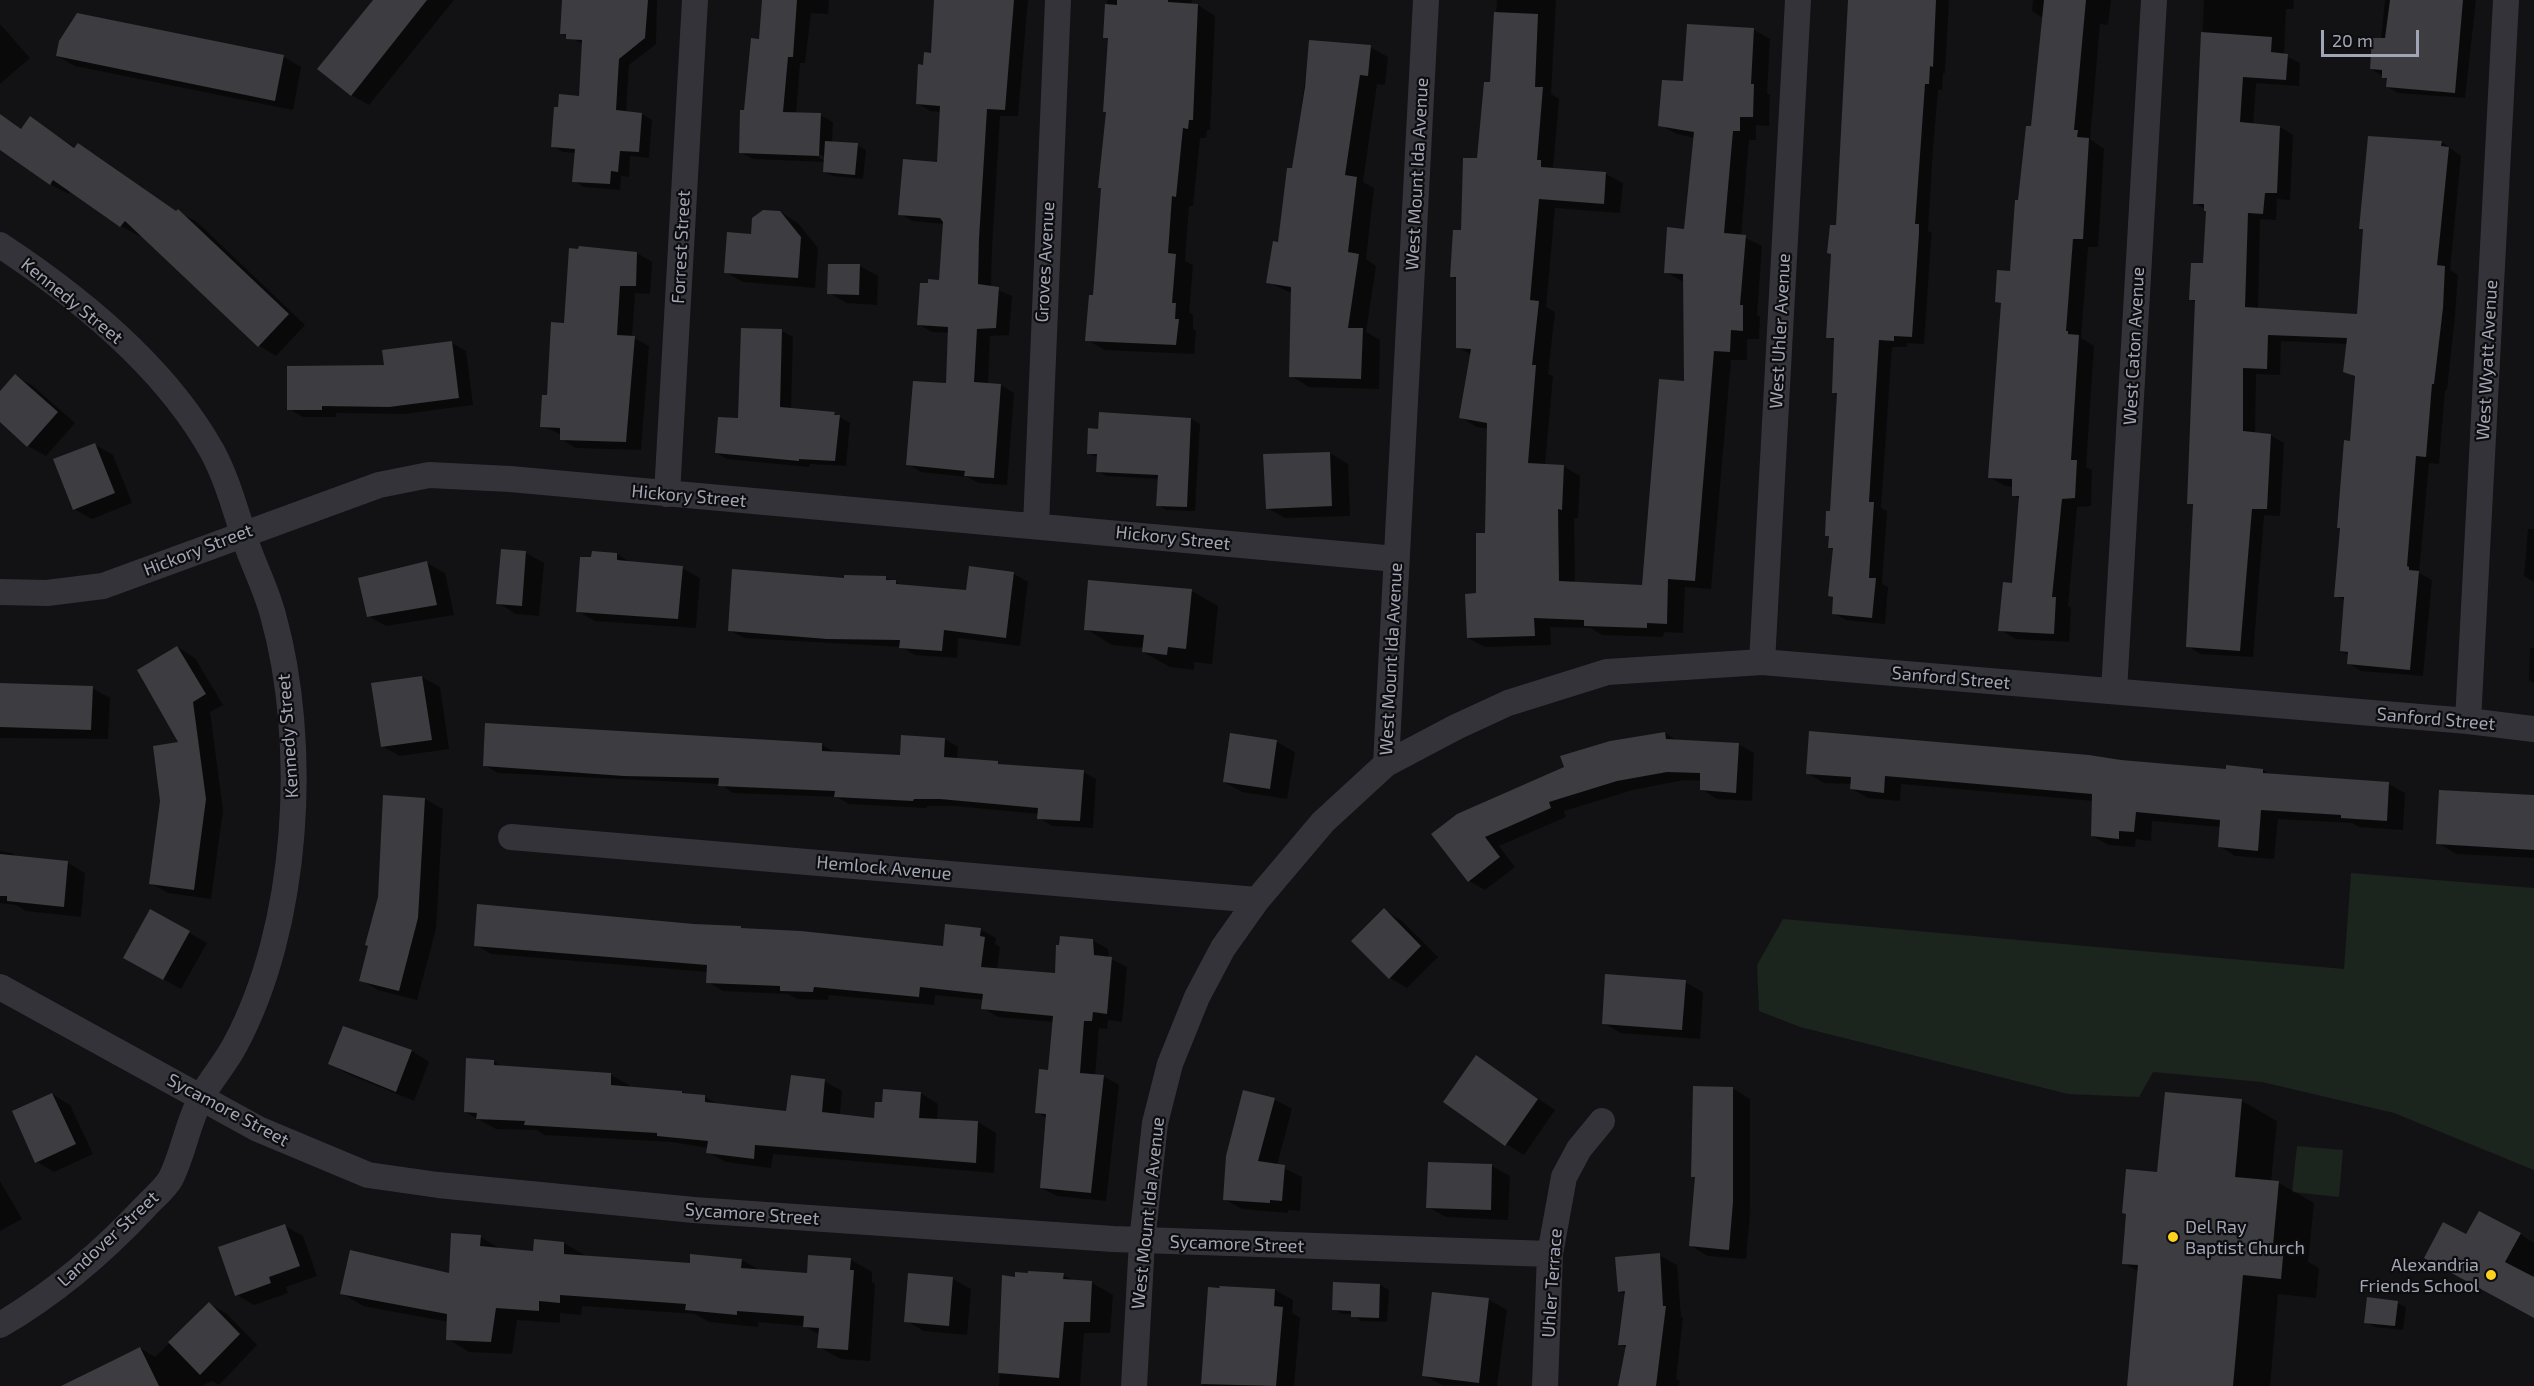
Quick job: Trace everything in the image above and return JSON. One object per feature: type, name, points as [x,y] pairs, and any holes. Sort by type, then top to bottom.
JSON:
[{"type":"street","name":"Forrest Street","points":[[666,494],[695,0]]},
{"type":"street","name":"Groves Avenue","points":[[1036,525],[1058,0]]},
{"type":"street","name":"West Mount Ida Avenue","points":[[1134,1386],[1142,1241],[1155,1123],[1170,1064],[1197,997],[1223,948],[1257,900],[1323,822],[1386,764],[1426,0]]},
{"type":"street","name":"West Uhler Avenue","points":[[1762,662],[1797,0]]},
{"type":"street","name":"West Caton Avenue","points":[[2114,691],[2154,0]]},
{"type":"street","name":"West Wyatt Avenue","points":[[2468,721],[2506,0]]},
{"type":"street","name":"Kennedy Street","points":[[0,245],[78,301],[129,346],[181,406],[213,452],[273,615],[289,693],[295,788],[290,849],[281,902],[262,979],[235,1046],[201,1096]]},
{"type":"street","name":"Hickory Street","points":[[0,592],[46,593],[103,586],[379,484],[429,476],[510,479],[1036,525],[1396,560]]},
{"type":"street","name":"Sanford Street","points":[[1386,764],[1456,727],[1508,704],[1606,672],[1762,662],[2468,721],[2534,729]]},
{"type":"street","name":"Hemlock Avenue","points":[[511,837],[1257,900]]},
{"type":"street","name":"Sycamore Street","points":[[0,987],[258,1129],[368,1175],[438,1185],[694,1210],[1142,1241],[1550,1254]]},
{"type":"street","name":"Landover Street","points":[[0,1325],[76,1275],[122,1232],[170,1181],[201,1096]]},
{"type":"street","name":"Uhler Terrace","points":[[1545,1386],[1550,1254],[1564,1177],[1579,1149],[1602,1121]]},
{"type":"shaded area","points":[[2351,873],[2534,888],[2534,1170],[2394,1113],[2262,1082],[2153,1072],[2139,1097],[2068,1094],[1800,1027],[1759,1011],[1757,965],[1783,919],[2344,969]]},
{"type":"shaded area","points":[[2297,1146],[2343,1150],[2339,1197],[2292,1192]]},
{"type":"building","points":[[373,0],[427,0],[351,96],[317,69]]},
{"type":"building","points":[[562,0],[648,0],[645,38],[619,59],[616,110],[642,113],[639,152],[620,151],[618,172],[611,171],[610,184],[572,182],[575,149],[551,147],[554,107],[558,107],[559,94],[579,96],[582,40],[566,39],[566,34],[560,34]]},
{"type":"building","points":[[762,0],[797,0],[793,57],[788,57],[783,112],[821,113],[819,156],[739,153],[740,110],[744,110],[751,38],[759,39]]},
{"type":"building","points":[[934,0],[1014,0],[1005,110],[987,109],[979,239],[978,284],[999,287],[996,328],[977,329],[974,382],[1001,384],[994,478],[964,476],[965,471],[906,465],[913,381],[946,383],[948,327],[917,325],[920,283],[928,283],[928,279],[939,280],[943,222],[940,218],[898,215],[903,159],[937,162],[940,106],[916,104],[918,64],[923,65],[924,52],[931,53]]},
{"type":"building","points":[[1117,0],[1168,0],[1168,2],[1198,4],[1193,120],[1189,120],[1188,129],[1183,128],[1176,197],[1172,196],[1168,253],[1176,254],[1172,303],[1176,303],[1175,319],[1179,319],[1176,345],[1085,341],[1089,295],[1093,295],[1101,188],[1098,188],[1106,112],[1103,112],[1108,38],[1103,38],[1105,4],[1117,5]]},
{"type":"building","points":[[1848,0],[1936,0],[1933,67],[1930,66],[1929,84],[1925,84],[1915,224],[1919,224],[1919,233],[1912,337],[1894,336],[1894,341],[1879,340],[1869,502],[1874,502],[1869,578],[1876,578],[1872,618],[1832,614],[1833,597],[1828,596],[1833,548],[1828,548],[1829,536],[1825,536],[1826,511],[1830,511],[1837,393],[1832,393],[1834,338],[1826,338],[1831,254],[1827,253],[1830,225],[1836,225]]},
{"type":"building","points":[[2044,0],[2086,0],[2074,130],[2078,130],[2077,137],[2089,138],[2083,239],[2073,239],[2066,331],[2068,334],[2079,335],[2071,460],[2077,460],[2075,498],[2062,499],[2052,597],[2056,597],[2054,634],[1998,631],[2003,582],[2012,583],[2019,496],[2012,496],[2012,479],[1988,478],[2001,303],[1995,302],[1997,270],[2010,271],[2015,200],[2018,200],[2026,126],[2031,126]]},
{"type":"building","points":[[2390,0],[2463,0],[2455,93],[2386,87],[2387,78],[2382,78],[2382,70],[2370,69],[2372,38],[2385,38]]},
{"type":"building","points":[[1494,12],[1538,14],[1535,87],[1543,87],[1537,160],[1541,160],[1541,167],[1606,172],[1604,204],[1539,199],[1530,300],[1539,301],[1532,365],[1536,365],[1528,463],[1564,465],[1562,510],[1558,509],[1559,581],[1642,585],[1659,379],[1684,381],[1683,274],[1664,273],[1667,227],[1684,229],[1694,132],[1658,126],[1662,80],[1683,81],[1687,24],[1754,28],[1751,84],[1754,84],[1753,117],[1740,117],[1740,131],[1733,131],[1724,233],[1746,235],[1740,305],[1743,305],[1743,331],[1731,330],[1730,352],[1714,351],[1695,581],[1668,579],[1667,624],[1647,623],[1647,628],[1584,626],[1584,620],[1534,618],[1535,636],[1467,638],[1465,594],[1476,593],[1476,533],[1485,533],[1487,423],[1459,418],[1471,349],[1456,348],[1456,277],[1450,277],[1453,230],[1461,230],[1463,158],[1477,158],[1484,82],[1490,82]]},
{"type":"building","points":[[77,13],[284,55],[275,101],[56,56],[59,41]]},
{"type":"building","points":[[2201,32],[2272,37],[2271,52],[2288,54],[2286,80],[2243,77],[2240,122],[2280,126],[2277,193],[2265,193],[2263,214],[2248,213],[2245,307],[2357,314],[2363,229],[2359,229],[2368,136],[2442,141],[2441,146],[2449,147],[2437,265],[2445,266],[2443,308],[2434,384],[2432,384],[2426,457],[2416,456],[2407,566],[2409,570],[2419,571],[2410,670],[2347,664],[2348,652],[2340,651],[2344,597],[2334,597],[2340,528],[2337,528],[2344,440],[2350,441],[2355,376],[2343,372],[2347,338],[2268,335],[2267,369],[2243,368],[2243,431],[2271,434],[2267,509],[2252,509],[2240,651],[2186,647],[2193,504],[2187,504],[2195,300],[2189,300],[2191,263],[2203,263],[2206,211],[2204,211],[2204,204],[2193,204]]},
{"type":"building","points":[[1309,40],[1371,45],[1368,76],[1360,75],[1345,175],[1357,177],[1348,252],[1359,254],[1348,328],[1363,328],[1361,379],[1289,377],[1291,287],[1266,283],[1273,241],[1278,242],[1287,168],[1292,168],[1305,87]]},
{"type":"building","points":[[0,114],[21,129],[30,116],[74,148],[78,143],[176,211],[178,209],[289,314],[258,347],[125,221],[120,227],[53,180],[50,185],[0,150]]},
{"type":"building","points":[[825,141],[858,143],[855,175],[823,172]]},
{"type":"building","points":[[763,210],[780,211],[801,237],[798,278],[724,273],[727,232],[751,234],[752,218]]},
{"type":"building","points":[[579,246],[637,252],[636,286],[620,286],[617,335],[635,336],[626,442],[560,440],[560,428],[540,427],[542,395],[547,395],[551,322],[564,323],[569,248],[578,249]]},
{"type":"building","points":[[828,264],[860,264],[859,295],[827,294]]},
{"type":"building","points":[[741,328],[782,329],[780,407],[835,412],[834,415],[840,415],[835,461],[799,459],[799,461],[715,453],[718,417],[738,418]]},
{"type":"building","points":[[452,341],[459,398],[389,407],[322,406],[322,410],[287,410],[287,366],[384,365],[382,350]]},
{"type":"building","points":[[15,374],[58,412],[27,447],[0,422],[0,391]]},
{"type":"building","points":[[1099,412],[1191,418],[1187,507],[1156,506],[1158,475],[1096,472],[1097,454],[1087,454],[1088,428],[1098,429]]},
{"type":"building","points":[[95,443],[115,493],[73,510],[53,459]]},
{"type":"building","points":[[1330,452],[1332,506],[1266,509],[1263,454]]},
{"type":"building","points":[[501,549],[526,551],[522,606],[496,604]]},
{"type":"building","points":[[592,551],[617,553],[617,560],[683,566],[678,619],[576,612],[580,557],[591,557]]},
{"type":"building","points":[[427,561],[437,605],[367,617],[358,578]]},
{"type":"building","points":[[969,566],[1014,572],[1006,638],[944,630],[942,651],[899,648],[900,640],[827,639],[728,631],[732,569],[844,578],[844,575],[886,576],[886,580],[896,580],[896,584],[966,590]]},
{"type":"building","points":[[1088,580],[1192,589],[1186,649],[1168,647],[1167,655],[1142,652],[1144,635],[1084,630]]},
{"type":"building","points":[[177,646],[206,694],[193,702],[206,799],[194,890],[149,884],[160,801],[153,746],[178,742],[137,670]]},
{"type":"building","points":[[422,676],[432,740],[381,747],[371,683]]},
{"type":"building","points":[[0,683],[93,686],[91,730],[0,727]]},
{"type":"building","points":[[485,723],[822,743],[822,751],[900,755],[901,735],[945,738],[944,757],[998,761],[998,764],[1084,770],[1080,821],[1037,819],[1038,808],[940,799],[914,799],[913,801],[834,797],[835,791],[718,786],[719,778],[624,776],[483,766]]},
{"type":"building","points":[[1809,731],[2226,769],[2226,765],[2263,769],[2263,773],[2389,782],[2387,821],[2341,818],[2341,815],[2261,810],[2258,851],[2218,847],[2220,820],[2136,812],[2134,832],[2119,831],[2119,839],[2091,836],[2092,794],[1885,776],[1884,793],[1850,789],[1851,777],[1806,774]]},
{"type":"building","points":[[1665,732],[1666,739],[1739,743],[1736,793],[1700,790],[1700,773],[1667,772],[1617,781],[1549,802],[1551,808],[1485,837],[1500,857],[1468,882],[1431,834],[1457,814],[1564,767],[1560,756],[1610,741]]},
{"type":"building","points":[[1230,733],[1277,740],[1270,789],[1223,782]]},
{"type":"building","points":[[2439,790],[2534,795],[2534,850],[2436,844]]},
{"type":"building","points":[[383,795],[425,798],[418,918],[399,991],[359,981],[368,946],[365,945],[378,897]]},
{"type":"building","points":[[0,854],[68,861],[64,907],[7,901],[7,896],[0,896]]},
{"type":"building","points":[[477,904],[694,924],[741,926],[741,928],[801,931],[943,946],[945,924],[981,928],[980,936],[985,937],[981,967],[1055,973],[1056,945],[1059,945],[1060,936],[1093,939],[1094,955],[1112,957],[1107,1014],[1093,1012],[1092,1021],[1084,1021],[1080,1073],[1104,1075],[1091,1193],[1040,1188],[1046,1114],[1035,1113],[1039,1069],[1048,1070],[1053,1016],[981,1009],[983,994],[920,987],[919,997],[814,987],[813,992],[780,991],[780,986],[706,983],[707,965],[474,946]]},
{"type":"building","points":[[1384,908],[1421,946],[1389,979],[1351,941]]},
{"type":"building","points":[[150,909],[190,931],[163,980],[123,958]]},
{"type":"building","points":[[1605,974],[1686,980],[1682,1030],[1602,1024]]},
{"type":"building","points":[[343,1026],[412,1050],[396,1092],[328,1064]]},
{"type":"building","points":[[1476,1055],[1538,1099],[1505,1146],[1443,1102]]},
{"type":"building","points":[[466,1058],[494,1060],[494,1065],[611,1073],[611,1085],[682,1091],[682,1093],[705,1095],[705,1102],[786,1111],[791,1075],[825,1079],[822,1112],[874,1118],[875,1102],[882,1102],[883,1089],[921,1092],[919,1118],[978,1121],[976,1163],[755,1145],[754,1159],[706,1153],[708,1141],[657,1136],[657,1133],[524,1125],[525,1121],[476,1119],[477,1113],[464,1112]]},
{"type":"building","points":[[1693,1086],[1733,1087],[1733,1202],[1729,1250],[1689,1246],[1695,1177],[1691,1177]]},
{"type":"building","points":[[1243,1090],[1275,1098],[1258,1161],[1285,1165],[1282,1201],[1270,1200],[1270,1203],[1223,1200],[1226,1156]]},
{"type":"building","name":"Del Ray Baptist Church","points":[[2165,1092],[2242,1099],[2235,1177],[2279,1181],[2273,1245],[2284,1246],[2281,1279],[2243,1275],[2233,1386],[2127,1386],[2138,1265],[2122,1264],[2126,1214],[2122,1213],[2126,1169],[2157,1172]]},
{"type":"building","points":[[52,1093],[76,1144],[35,1163],[12,1111]]},
{"type":"building","points":[[1428,1162],[1492,1164],[1491,1210],[1426,1208]]},
{"type":"building","points":[[2479,1211],[2521,1233],[2505,1262],[2534,1277],[2534,1318],[2424,1258],[2443,1222],[2466,1234]]},
{"type":"building","points":[[285,1224],[300,1266],[269,1277],[271,1283],[235,1296],[218,1247]]},
{"type":"building","points":[[451,1233],[481,1235],[480,1246],[533,1251],[534,1239],[564,1242],[564,1254],[690,1263],[690,1254],[742,1259],[741,1268],[807,1273],[808,1255],[851,1258],[850,1270],[854,1270],[848,1350],[817,1348],[819,1328],[803,1327],[804,1316],[737,1311],[737,1315],[685,1310],[686,1304],[560,1295],[560,1303],[539,1301],[539,1311],[496,1308],[491,1342],[446,1340],[447,1314],[340,1294],[350,1250],[449,1273]]},
{"type":"building","points":[[1660,1253],[1663,1306],[1666,1306],[1656,1386],[1618,1386],[1626,1345],[1618,1345],[1625,1291],[1618,1292],[1615,1257]]},
{"type":"building","points":[[1028,1271],[1064,1273],[1063,1279],[1092,1281],[1090,1322],[1064,1322],[1059,1378],[998,1373],[1002,1275],[1015,1277],[1015,1272],[1028,1273]]},
{"type":"building","points":[[908,1273],[953,1277],[949,1326],[904,1322]]},
{"type":"building","points":[[1333,1282],[1380,1284],[1379,1318],[1351,1317],[1351,1311],[1332,1310]]},
{"type":"building","points":[[1219,1286],[1275,1289],[1274,1306],[1283,1307],[1276,1386],[1201,1384],[1208,1287],[1220,1288]]},
{"type":"building","points":[[1432,1292],[1489,1298],[1479,1383],[1422,1376]]},
{"type":"building","points":[[2367,1297],[2398,1301],[2395,1326],[2364,1323]]},
{"type":"building","points":[[209,1302],[240,1334],[200,1375],[168,1342]]},
{"type":"building","points":[[140,1347],[159,1386],[61,1386],[114,1360]]},
{"type":"place","name":"Del Ray Baptist Church","points":[[2173,1237]]},
{"type":"place","name":"Alexandria Friends School","points":[[2491,1275]]}]
